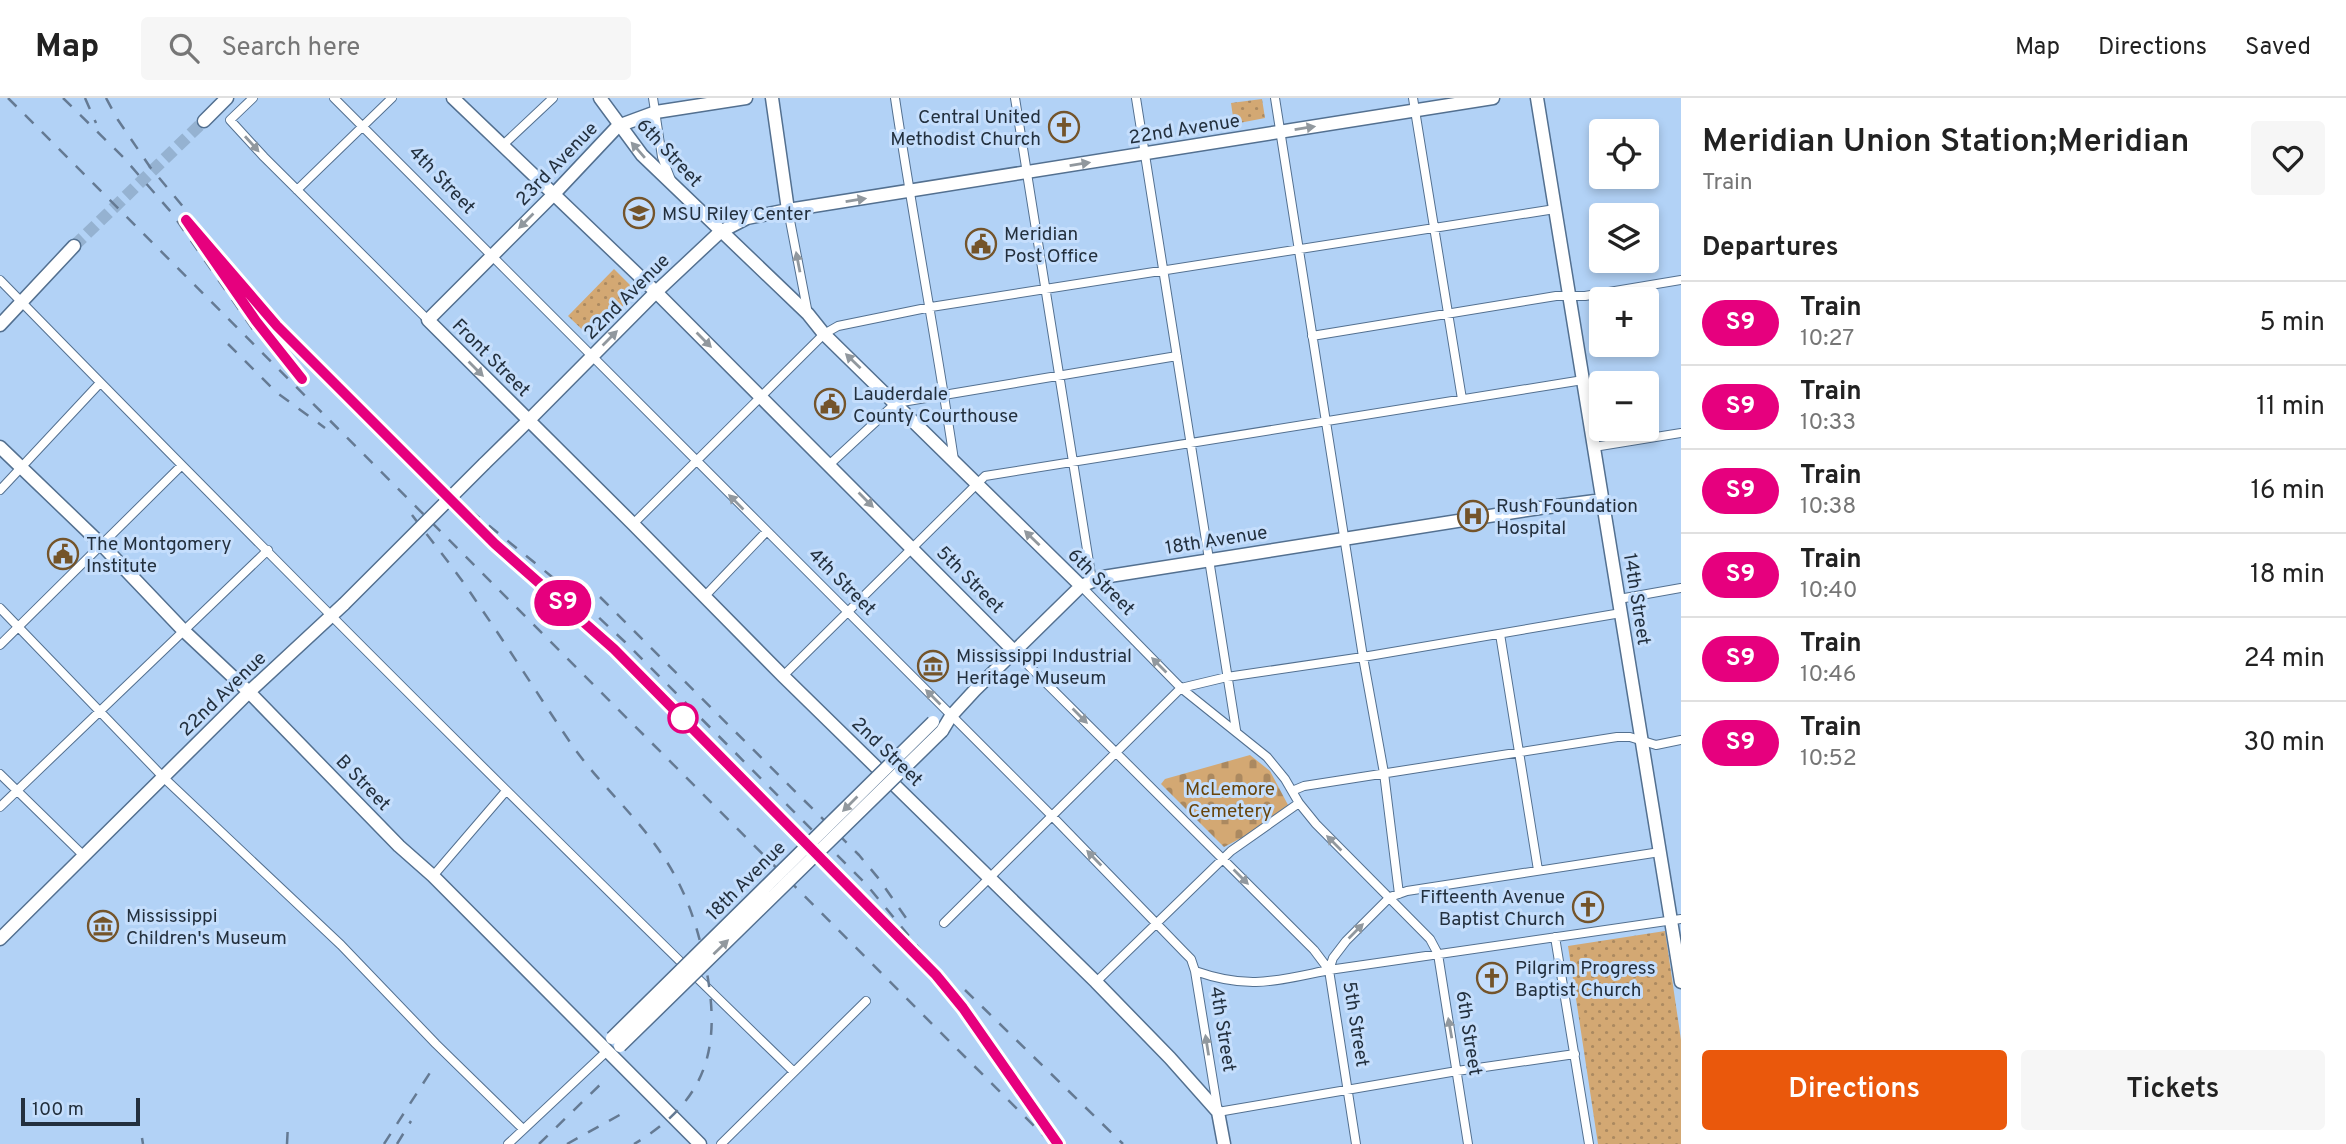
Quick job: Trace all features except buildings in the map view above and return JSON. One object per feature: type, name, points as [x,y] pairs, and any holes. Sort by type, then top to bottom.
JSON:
[{"type":"main road","points":[[204,121],[227,98]]},
{"type":"main road","name":"5th Street","points":[[453,98],[656,292],[1014,650]]},
{"type":"main road","name":"6th Street","points":[[600,98],[618,126],[642,155],[808,314],[824,334],[975,483],[1086,583]]},
{"type":"main road","name":"23rd Avenue","points":[[428,320],[618,126],[656,112],[746,98]]},
{"type":"main road","points":[[772,98],[788,210]]},
{"type":"main road","name":"22nd Avenue","points":[[0,938],[249,692],[332,616],[656,292],[720,232],[747,218],[788,210],[1280,132],[1414,104],[1493,98]]},
{"type":"main road","name":"14th Street","points":[[1537,98],[1660,852],[1676,920],[1681,982]]},
{"type":"main road","points":[[0,325],[75,246]]},
{"type":"main road","name":"Front Street","points":[[428,320],[528,421]]},
{"type":"main road","name":"2nd Street","points":[[528,421],[633,523],[783,676],[1096,982],[1218,1112]]},
{"type":"main road","name":"B Street","points":[[0,447],[102,545],[183,630],[249,692],[399,846],[433,876],[699,1144]]},
{"type":"main road","name":"18th Avenue","points":[[606,1052],[951,716],[1014,650],[1086,583],[1103,577],[1210,559],[1602,500]]},
{"type":"main road","name":"4th Street","points":[[1218,1112],[1224,1144]]},
{"type":"street","points":[[253,98],[230,120],[428,320]]},
{"type":"street","name":"4th Street","points":[[334,98],[364,125],[695,461],[1052,816],[1191,960],[1218,1112]]},
{"type":"street","points":[[297,190],[392,98]]},
{"type":"street","points":[[502,146],[553,98]]},
{"type":"street","points":[[653,98],[662,157],[672,184]]},
{"type":"street","points":[[895,98],[955,463]]},
{"type":"street","points":[[1015,98],[1073,461],[1086,583]]},
{"type":"street","points":[[1136,98],[1236,730]]},
{"type":"street","points":[[1275,98],[1363,657],[1384,773],[1394,895]]},
{"type":"street","points":[[1414,104],[1462,399]]},
{"type":"street","points":[[633,523],[824,334],[838,326],[931,307],[1555,209]]},
{"type":"street","points":[[788,210],[808,314]]},
{"type":"street","points":[[0,280],[181,466],[268,550],[506,791],[794,1072]]},
{"type":"street","points":[[1312,336],[1681,280]]},
{"type":"street","points":[[830,464],[896,403],[1177,356]]},
{"type":"street","points":[[783,676],[985,475],[1583,380]]},
{"type":"street","points":[[0,490],[100,383]]},
{"type":"street","points":[[1594,447],[1681,433]]},
{"type":"street","points":[[0,645],[181,466]]},
{"type":"street","points":[[705,597],[766,532]]},
{"type":"street","points":[[0,807],[268,550]]},
{"type":"street","name":"6th Street","points":[[1086,583],[1181,688],[1236,730],[1276,767],[1316,824],[1394,895],[1430,939],[1438,954],[1468,1144]]},
{"type":"street","points":[[1619,599],[1681,588]]},
{"type":"street","points":[[0,608],[164,778],[341,945],[523,1129]]},
{"type":"street","points":[[944,923],[1181,688],[1227,677],[1621,613]]},
{"type":"street","points":[[1500,634],[1538,870]]},
{"type":"street","name":"5th Street","points":[[1014,650],[1314,950],[1329,970],[1356,1144]]},
{"type":"street","points":[[1292,791],[1304,786],[1617,737],[1630,737],[1656,745],[1681,740]]},
{"type":"street","points":[[0,774],[83,855]]},
{"type":"street","points":[[433,876],[506,791]]},
{"type":"street","points":[[1096,982],[1231,851],[1299,803]]},
{"type":"street","points":[[1329,970],[1338,950],[1394,895],[1660,852]]},
{"type":"street","points":[[1195,971],[1233,982],[1251,983],[1676,920]]},
{"type":"street","points":[[1555,937],[1589,1144]]},
{"type":"street","points":[[721,1144],[866,1001]]},
{"type":"street","name":"18th Avenue","points":[[508,1144],[606,1052]]},
{"type":"street","points":[[1218,1112],[1457,1071],[1575,1054]]},
{"type":"green space","points":[[1262,99],[1265,118],[1234,124],[1231,103]]},
{"type":"green space","points":[[614,269],[637,292],[591,338],[568,316]]},
{"type":"green space","name":"McLemore Cemetery","points":[[1250,755],[1270,771],[1288,805],[1245,836],[1224,847],[1161,784],[1165,779]]},
{"type":"green space","points":[[1665,931],[1681,1040],[1681,1144],[1598,1144],[1568,946]]},
{"type":"tunnel","points":[[74,246],[204,121]]},
{"type":"railway","points":[[8,98],[1052,1144]]},
{"type":"railway","points":[[63,98],[123,157],[171,212],[254,331]]},
{"type":"railway","points":[[85,98],[96,123]]},
{"type":"railway","points":[[106,98],[150,167],[276,318],[455,498],[578,598],[625,642],[866,884],[976,1017],[1064,1144]]},
{"type":"railway","points":[[253,316],[302,379]]},
{"type":"railway","points":[[228,344],[276,392],[325,428]]},
{"type":"railway","points":[[412,515],[470,592],[572,745],[642,827],[663,856],[683,892],[693,918],[704,958],[712,1016],[705,1065],[695,1087],[680,1107],[660,1126],[634,1144]]},
{"type":"railway","points":[[518,564],[614,649],[894,931]]},
{"type":"railway","points":[[600,597],[859,855],[906,918]]},
{"type":"railway","points":[[965,990],[1123,1144]]},
{"type":"railway","points":[[384,1144],[435,1065]]},
{"type":"railway","points":[[539,1144],[607,1078]]},
{"type":"railway","points":[[567,1144],[625,1112]]},
{"type":"railway","points":[[397,1144],[411,1121]]},
{"type":"railway","points":[[287,1144],[288,1124]]},
{"type":"railway","points":[[142,1138],[143,1144]]},
{"type":"train","name":"S9","points":[[302,379],[256,321],[186,220],[277,326],[495,544],[614,649],[936,975],[963,1008],[1058,1144]]},
{"type":"place","name":"Central United Methodist Church","points":[[1064,127]]},
{"type":"place","name":"MSU Riley Center","points":[[639,213]]},
{"type":"place","name":"Meridian Post Office","points":[[981,244]]},
{"type":"place","name":"Lauderdale County Courthouse","points":[[830,404]]},
{"type":"place","name":"Rush Foundation Hospital","points":[[1473,516]]},
{"type":"place","name":"The Montgomery Institute","points":[[63,554]]},
{"type":"place","name":"Mississippi Industrial Heritage Museum","points":[[933,666]]},
{"type":"place","name":"Fifteenth Avenue Baptist Church","points":[[1588,907]]},
{"type":"place","name":"Mississippi Children's Museum","points":[[103,926]]},
{"type":"place","name":"Pilgrim Progress Baptist Church","points":[[1492,978]]}]
